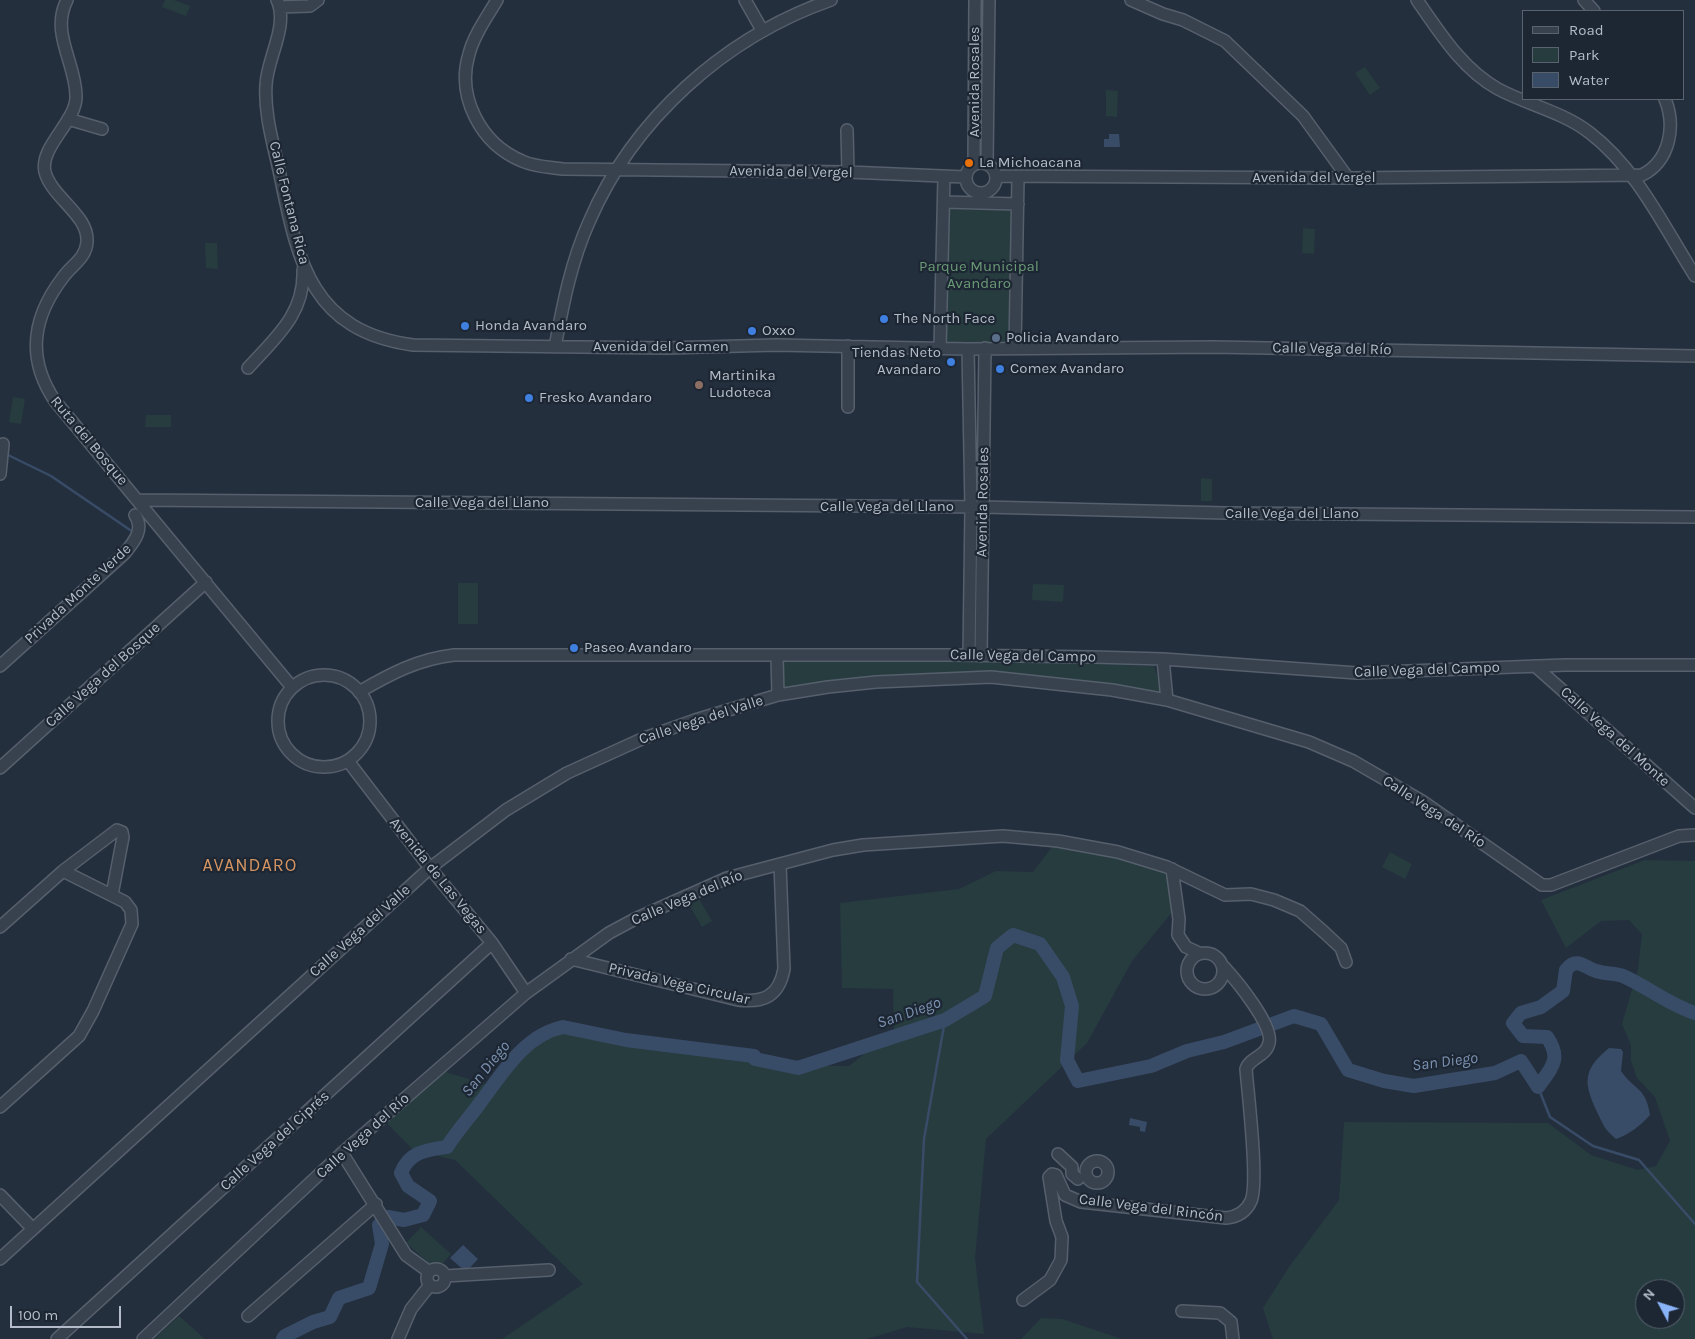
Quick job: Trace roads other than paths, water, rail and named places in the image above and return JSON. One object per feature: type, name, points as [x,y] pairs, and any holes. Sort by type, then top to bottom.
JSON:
[{"type":"street","name":"Ruta del Bosque","points":[[67,0],[62,13],[61,36],[76,96],[68,119],[47,155],[45,170],[62,200],[83,225],[87,235],[87,246],[83,256],[53,290],[46,306],[36,338],[37,366],[42,380],[55,402],[139,500],[291,686]]},
{"type":"street","points":[[279,4],[310,6],[318,0]]},
{"type":"street","name":"Avenida del Vergel","points":[[497,0],[472,45],[466,71],[466,89],[471,107],[485,132],[506,152],[532,165],[563,169],[616,168],[848,172],[966,177]]},
{"type":"street","points":[[745,0],[762,30]]},
{"type":"street","points":[[555,347],[568,280],[588,222],[616,168],[641,136],[682,92],[728,53],[762,30],[831,0]]},
{"type":"street","name":"Avenida Rosales","points":[[975,0],[986,163]]},
{"type":"street","name":"Avenida Rosales","points":[[974,164],[989,0]]},
{"type":"street","points":[[1131,0],[1190,23],[1225,42],[1255,68],[1303,116],[1348,178]]},
{"type":"street","points":[[1417,0],[1460,59],[1477,75],[1508,94],[1522,99]]},
{"type":"street","points":[[1425,0],[1429,17]]},
{"type":"street","points":[[1584,0],[1593,10]]},
{"type":"street","name":"Calle Fontana Rica","points":[[279,4],[277,40],[267,69],[266,108],[302,261],[316,290],[341,318],[374,337],[413,345]]},
{"type":"street","points":[[1523,100],[1567,117],[1612,152],[1632,176],[1695,276]]},
{"type":"street","points":[[1632,176],[1642,175],[1651,171],[1665,152],[1670,137],[1670,121],[1665,100]]},
{"type":"street","points":[[68,119],[102,129]]},
{"type":"street","points":[[847,130],[848,172]]},
{"type":"street","points":[[986,163],[993,168],[996,176],[991,190],[981,198],[971,190],[966,177],[967,171],[974,164],[986,163]]},
{"type":"street","points":[[940,348],[945,202],[944,176]]},
{"type":"street","name":"Avenida del Vergel","points":[[996,176],[1018,178],[1348,178],[1632,176]]},
{"type":"street","points":[[1015,348],[1018,178]]},
{"type":"street","points":[[945,202],[981,198],[1018,204]]},
{"type":"street","points":[[248,368],[295,314],[302,292],[302,261]]},
{"type":"street","name":"Avenida del Carmen","points":[[413,345],[555,347],[848,346],[968,350]]},
{"type":"street","points":[[848,346],[848,407]]},
{"type":"street","name":"Calle Vega del Río","points":[[968,350],[984,348],[1214,347],[1695,356]]},
{"type":"street","name":"Avenida Rosales","points":[[982,656],[984,348]]},
{"type":"street","name":"Avenida Rosales","points":[[968,350],[971,508],[969,655]]},
{"type":"street","points":[[0,474],[3,444]]},
{"type":"street","name":"Calle Vega del Llano","points":[[139,500],[984,507],[1225,513],[1695,517]]},
{"type":"street","name":"Privada Monte Verde","points":[[0,666],[124,554],[138,534],[139,526],[135,515]]},
{"type":"street","name":"Calle Vega del Bosque","points":[[0,768],[206,582]]},
{"type":"street","name":"Calle Vega del Campo","points":[[359,692],[399,669],[438,657],[454,655],[969,655],[1163,659],[1357,673],[1535,666],[1695,665]]},
{"type":"street","points":[[776,656],[778,695]]},
{"type":"street","points":[[1163,659],[1167,700]]},
{"type":"street","name":"Calle Vega del Monte","points":[[1535,666],[1695,808]]},
{"type":"street","points":[[327,675],[346,682],[359,692],[367,707],[370,719],[369,732],[365,744],[348,761],[334,766],[319,766],[304,761],[288,746],[278,726],[278,712],[282,698],[291,686],[308,677],[327,675]]},
{"type":"street","name":"Calle Vega del Campo","points":[[778,695],[876,682],[991,677],[1112,690],[1167,700]]},
{"type":"street","name":"Calle Vega del Valle","points":[[0,1259],[430,868],[506,810],[566,773],[644,738],[778,695]]},
{"type":"street","name":"Calle Vega del Río","points":[[1167,700],[1309,742],[1353,761],[1422,801],[1542,885],[1551,885],[1679,836],[1695,835]]},
{"type":"street","name":"Avenida de Las Vegas","points":[[348,761],[430,868],[492,943],[526,993]]},
{"type":"street","points":[[0,927],[63,871],[116,830],[122,832],[123,837],[112,895]]},
{"type":"street","name":"Calle Vega del Río","points":[[143,1339],[342,1153],[526,993],[570,959],[635,919],[728,878],[833,850],[863,845],[1004,836],[1058,841],[1118,852],[1172,869],[1215,892],[1225,895],[1251,894],[1274,900],[1300,911],[1341,948],[1346,962]]},
{"type":"street","name":"Privada Vega Circular","points":[[570,959],[738,1000],[764,999],[776,989],[784,969],[780,864]]},
{"type":"street","points":[[1172,869],[1179,919],[1178,935],[1186,947],[1199,953],[1215,956],[1224,967],[1222,978],[1216,987],[1205,990],[1194,986],[1188,977],[1188,966],[1199,953]]},
{"type":"street","points":[[0,1107],[72,1044],[94,1011],[133,919],[129,905],[63,871]]},
{"type":"street","name":"Calle Vega del Ciprés","points":[[57,1339],[492,943]]},
{"type":"street","name":"Calle Vega del Rincón","points":[[1023,1300],[1050,1280],[1059,1266],[1062,1237],[1053,1209],[1051,1174],[1056,1175],[1061,1191],[1070,1198],[1081,1202],[1226,1218],[1242,1213],[1251,1201],[1253,1190],[1246,1069],[1249,1063],[1266,1050],[1270,1042],[1267,1027],[1224,967]]},
{"type":"street","points":[[342,1153],[376,1204],[406,1255],[428,1271],[438,1269],[445,1276],[550,1270]]},
{"type":"street","points":[[1058,1154],[1072,1167],[1072,1174],[1083,1179],[1061,1191]]},
{"type":"street","points":[[0,1195],[33,1229]]},
{"type":"street","points":[[248,1316],[376,1204]]},
{"type":"street","points":[[428,1271],[427,1280],[430,1285]]},
{"type":"street","points":[[430,1285],[441,1286],[445,1276]]},
{"type":"street","points":[[398,1339],[411,1309],[430,1285]]},
{"type":"street","points":[[1182,1311],[1220,1313],[1231,1322],[1233,1339]]},
{"type":"water","points":[[1109,134],[1119,134],[1120,147],[1104,147],[1104,139],[1109,139]]},
{"type":"water","points":[[1609,1048],[1621,1049],[1623,1052],[1621,1071],[1646,1099],[1650,1115],[1626,1135],[1616,1139],[1604,1125],[1593,1103],[1588,1086],[1590,1071],[1600,1056]]},
{"type":"water","points":[[1130,1118],[1147,1122],[1145,1132],[1140,1131],[1140,1127],[1129,1125]]},
{"type":"water","points":[[463,1245],[478,1259],[466,1272],[450,1258]]},
{"type":"waterway","points":[[6,454],[51,476],[133,532]]},
{"type":"waterway","name":"San Diego","points":[[283,1339],[285,1336],[313,1322],[330,1317],[339,1298],[369,1288],[382,1244],[379,1225],[388,1217],[404,1220],[423,1215],[430,1201],[408,1186],[401,1173],[404,1166],[419,1153],[447,1147],[515,1057],[537,1038],[549,1031],[563,1027],[626,1040],[754,1056],[755,1059],[798,1068],[945,1020],[985,996],[997,948],[1013,935],[1040,944],[1063,977],[1072,1006],[1067,1060],[1078,1081],[1151,1066],[1187,1051],[1224,1042],[1294,1016],[1321,1024],[1348,1070],[1384,1081],[1414,1086],[1495,1073],[1521,1061],[1538,1087],[1551,1068],[1554,1051],[1547,1037],[1523,1036],[1513,1023],[1521,1013],[1541,1007],[1563,991],[1566,970],[1577,963],[1599,972],[1623,976],[1685,1010],[1695,1013]]},
{"type":"waterway","points":[[945,1020],[924,1139],[917,1282],[967,1339]]},
{"type":"waterway","points":[[1538,1087],[1550,1117],[1593,1146],[1639,1160],[1695,1224]]},
{"type":"place","name":"La Michoacana","points":[[969,163]]},
{"type":"place","name":"The North Face","points":[[884,319]]},
{"type":"place","name":"Honda Avandaro","points":[[465,326]]},
{"type":"place","name":"Oxxo","points":[[752,331]]},
{"type":"place","name":"Policia Avandaro","points":[[996,338]]},
{"type":"place","name":"Tiendas Neto Avandaro","points":[[951,362]]},
{"type":"place","name":"Comex Avandaro","points":[[1000,369]]},
{"type":"place","name":"Martinika Ludoteca","points":[[699,385]]},
{"type":"place","name":"Fresko Avandaro","points":[[529,398]]},
{"type":"place","name":"Paseo Avandaro","points":[[574,648]]},
{"type":"district","name":"AVANDARO","points":[[250,866]]},
{"type":"park label","name":"Parque Municipal Avandaro","points":[[979,276]]}]
